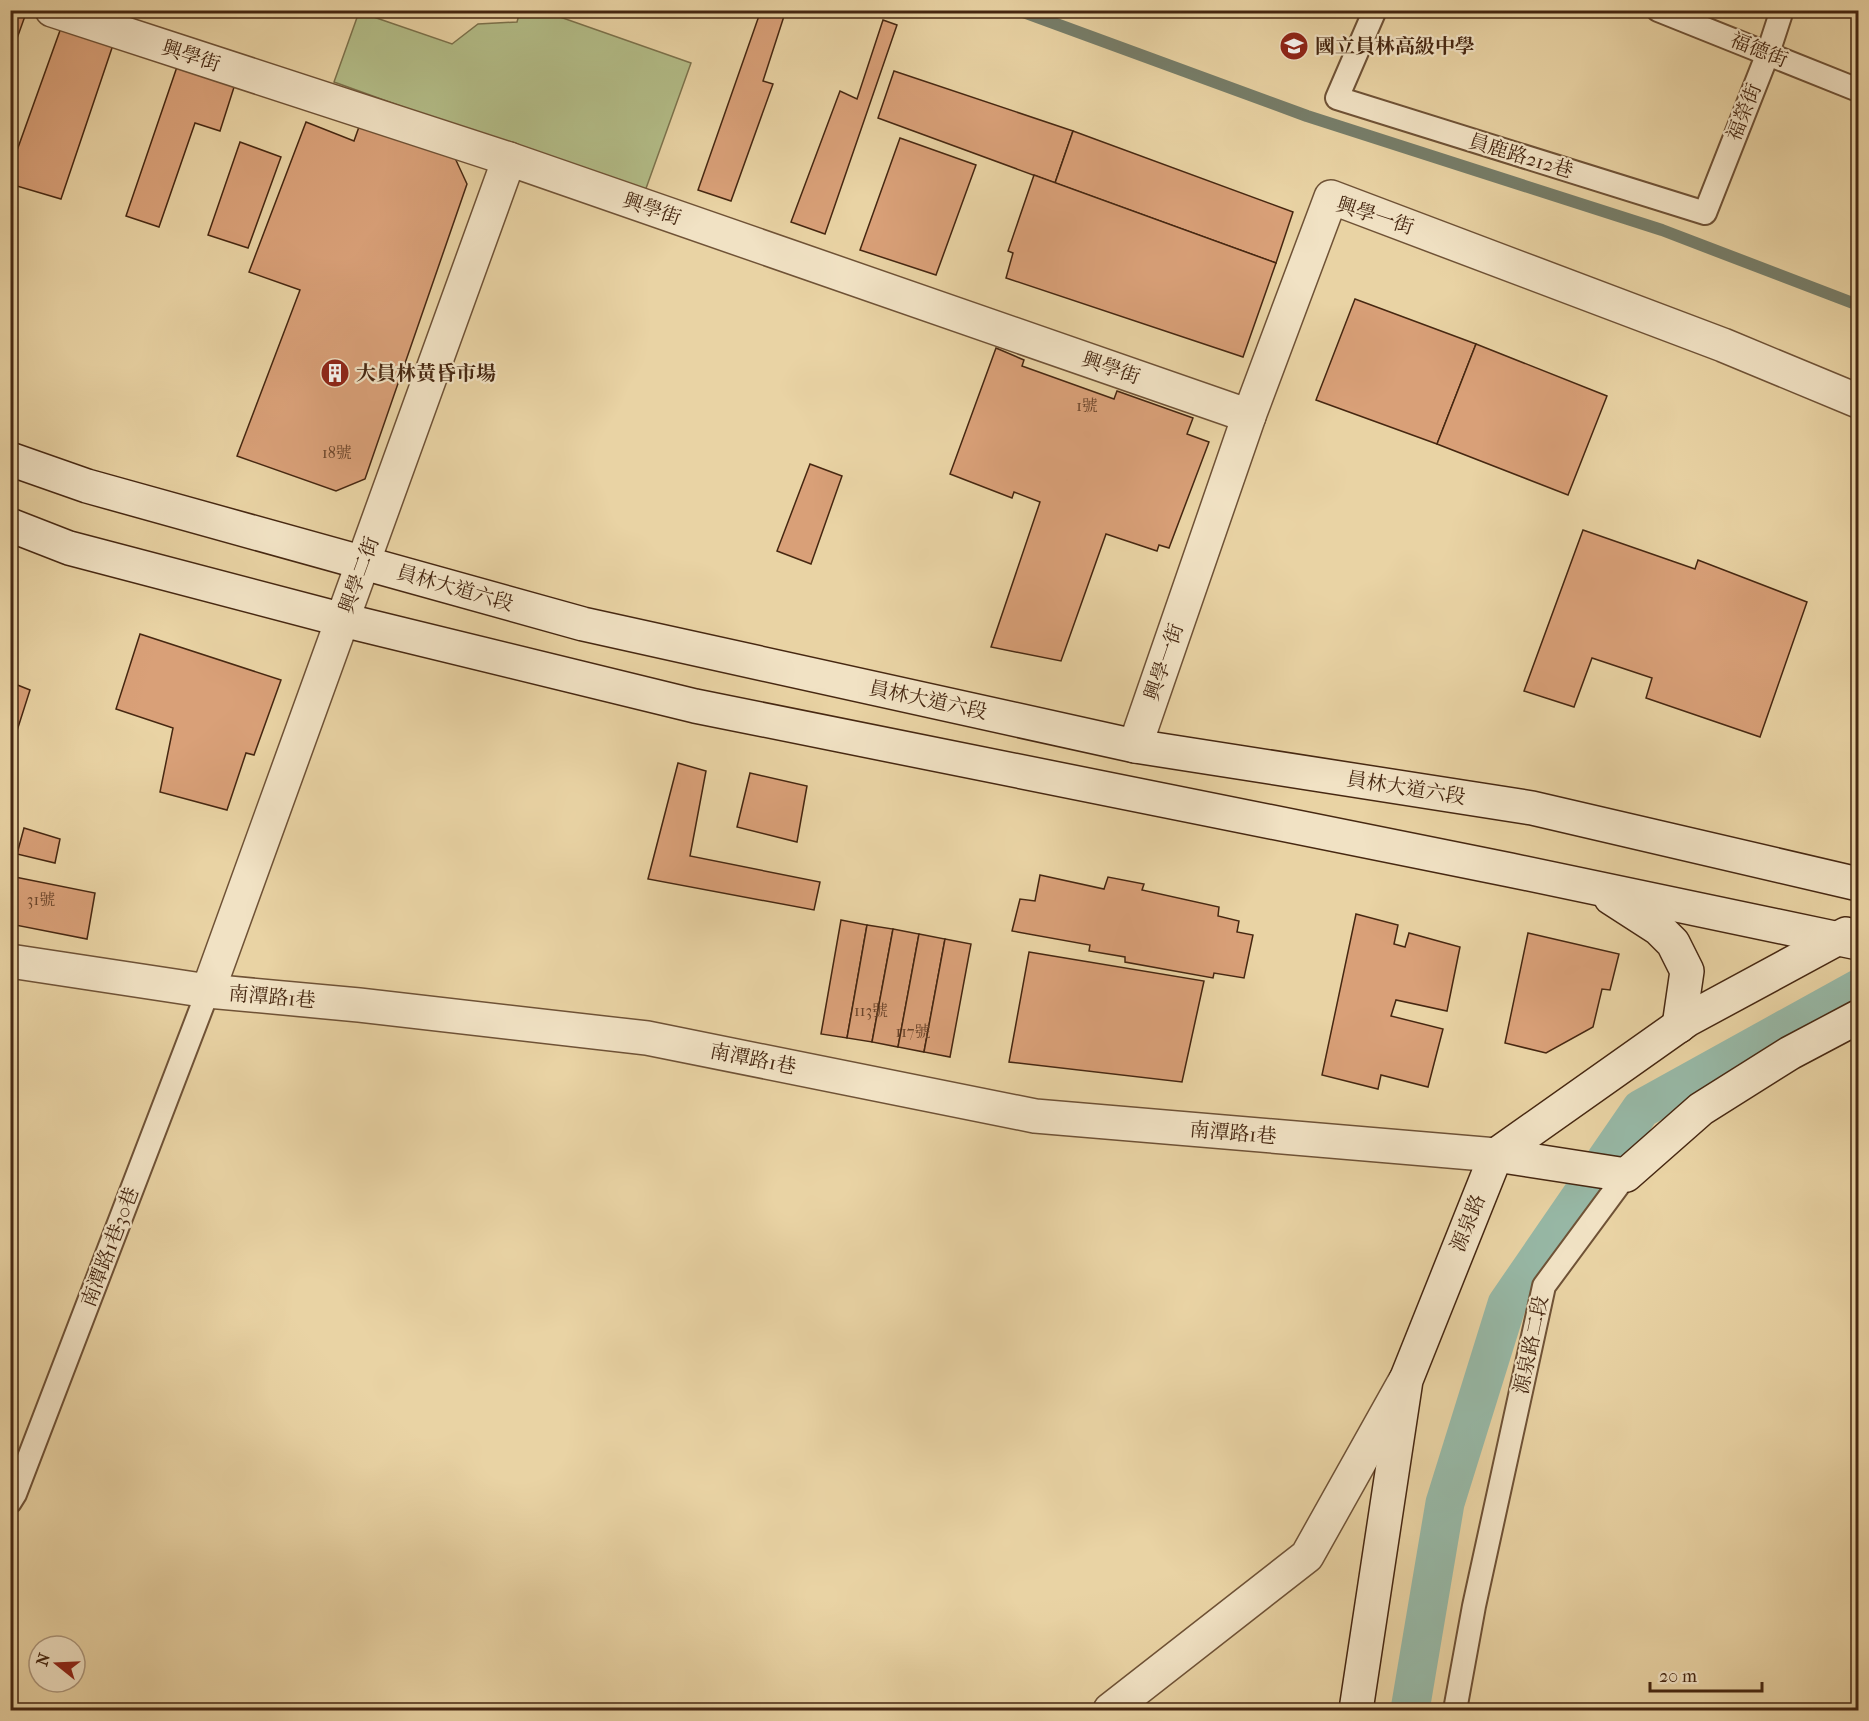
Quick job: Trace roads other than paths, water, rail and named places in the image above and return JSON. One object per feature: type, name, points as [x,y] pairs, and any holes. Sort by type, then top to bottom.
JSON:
[{"type":"street","name":"興學街","points":[[52,10],[509,159],[1249,416]]},
{"type":"street","name":"興學二街","points":[[208,991],[509,159]]},
{"type":"street","name":"興學一街","points":[[1135,746],[1249,416],[1331,197],[1723,345],[1858,401]]},
{"type":"street","name":"員林大道六段","points":[[10,459],[87,486],[583,624],[1135,746],[1532,808],[1858,884]]},
{"type":"street","points":[[10,525],[69,548],[343,620],[695,706],[1597,888],[1851,936]]},
{"type":"street","points":[[1597,888],[1659,929],[1673,944],[1687,971],[1679,1026]]},
{"type":"street","points":[[1496,1155],[1679,1026],[1851,936]]},
{"type":"street","name":"南潭路1巷","points":[[10,961],[208,991],[359,1005],[647,1038],[1035,1116],[1496,1155],[1626,1175]]},
{"type":"street","name":"源泉路二段","points":[[1626,1175],[1701,1109],[1790,1053],[1858,1017]]},
{"type":"street","name":"源泉路","points":[[1356,1710],[1406,1380],[1496,1155]]},
{"type":"street","points":[[1110,1710],[1307,1556],[1406,1380]]},
{"type":"lane","name":"員鹿路212巷","points":[[1375,10],[1337,98],[1705,213]]},
{"type":"lane","name":"福德街","points":[[1658,10],[1858,90]]},
{"type":"lane","name":"福榮街","points":[[1705,213],[1768,53],[1782,10]]},
{"type":"lane","name":"南潭路1巷30巷","points":[[10,1502],[208,991]]},
{"type":"lane","name":"源泉路二段","points":[[1455,1710],[1474,1606],[1544,1286],[1626,1175]]},
{"type":"waterway","points":[[1018,10],[1307,116],[1662,230],[1858,305]]},
{"type":"waterway","points":[[1410,1710],[1445,1503],[1507,1304],[1641,1109],[1858,989]]},
{"type":"place","name":"國立員林高級中學","points":[[1294,46]]},
{"type":"place","name":"大員林黃昏市場","points":[[335,373]]}]
